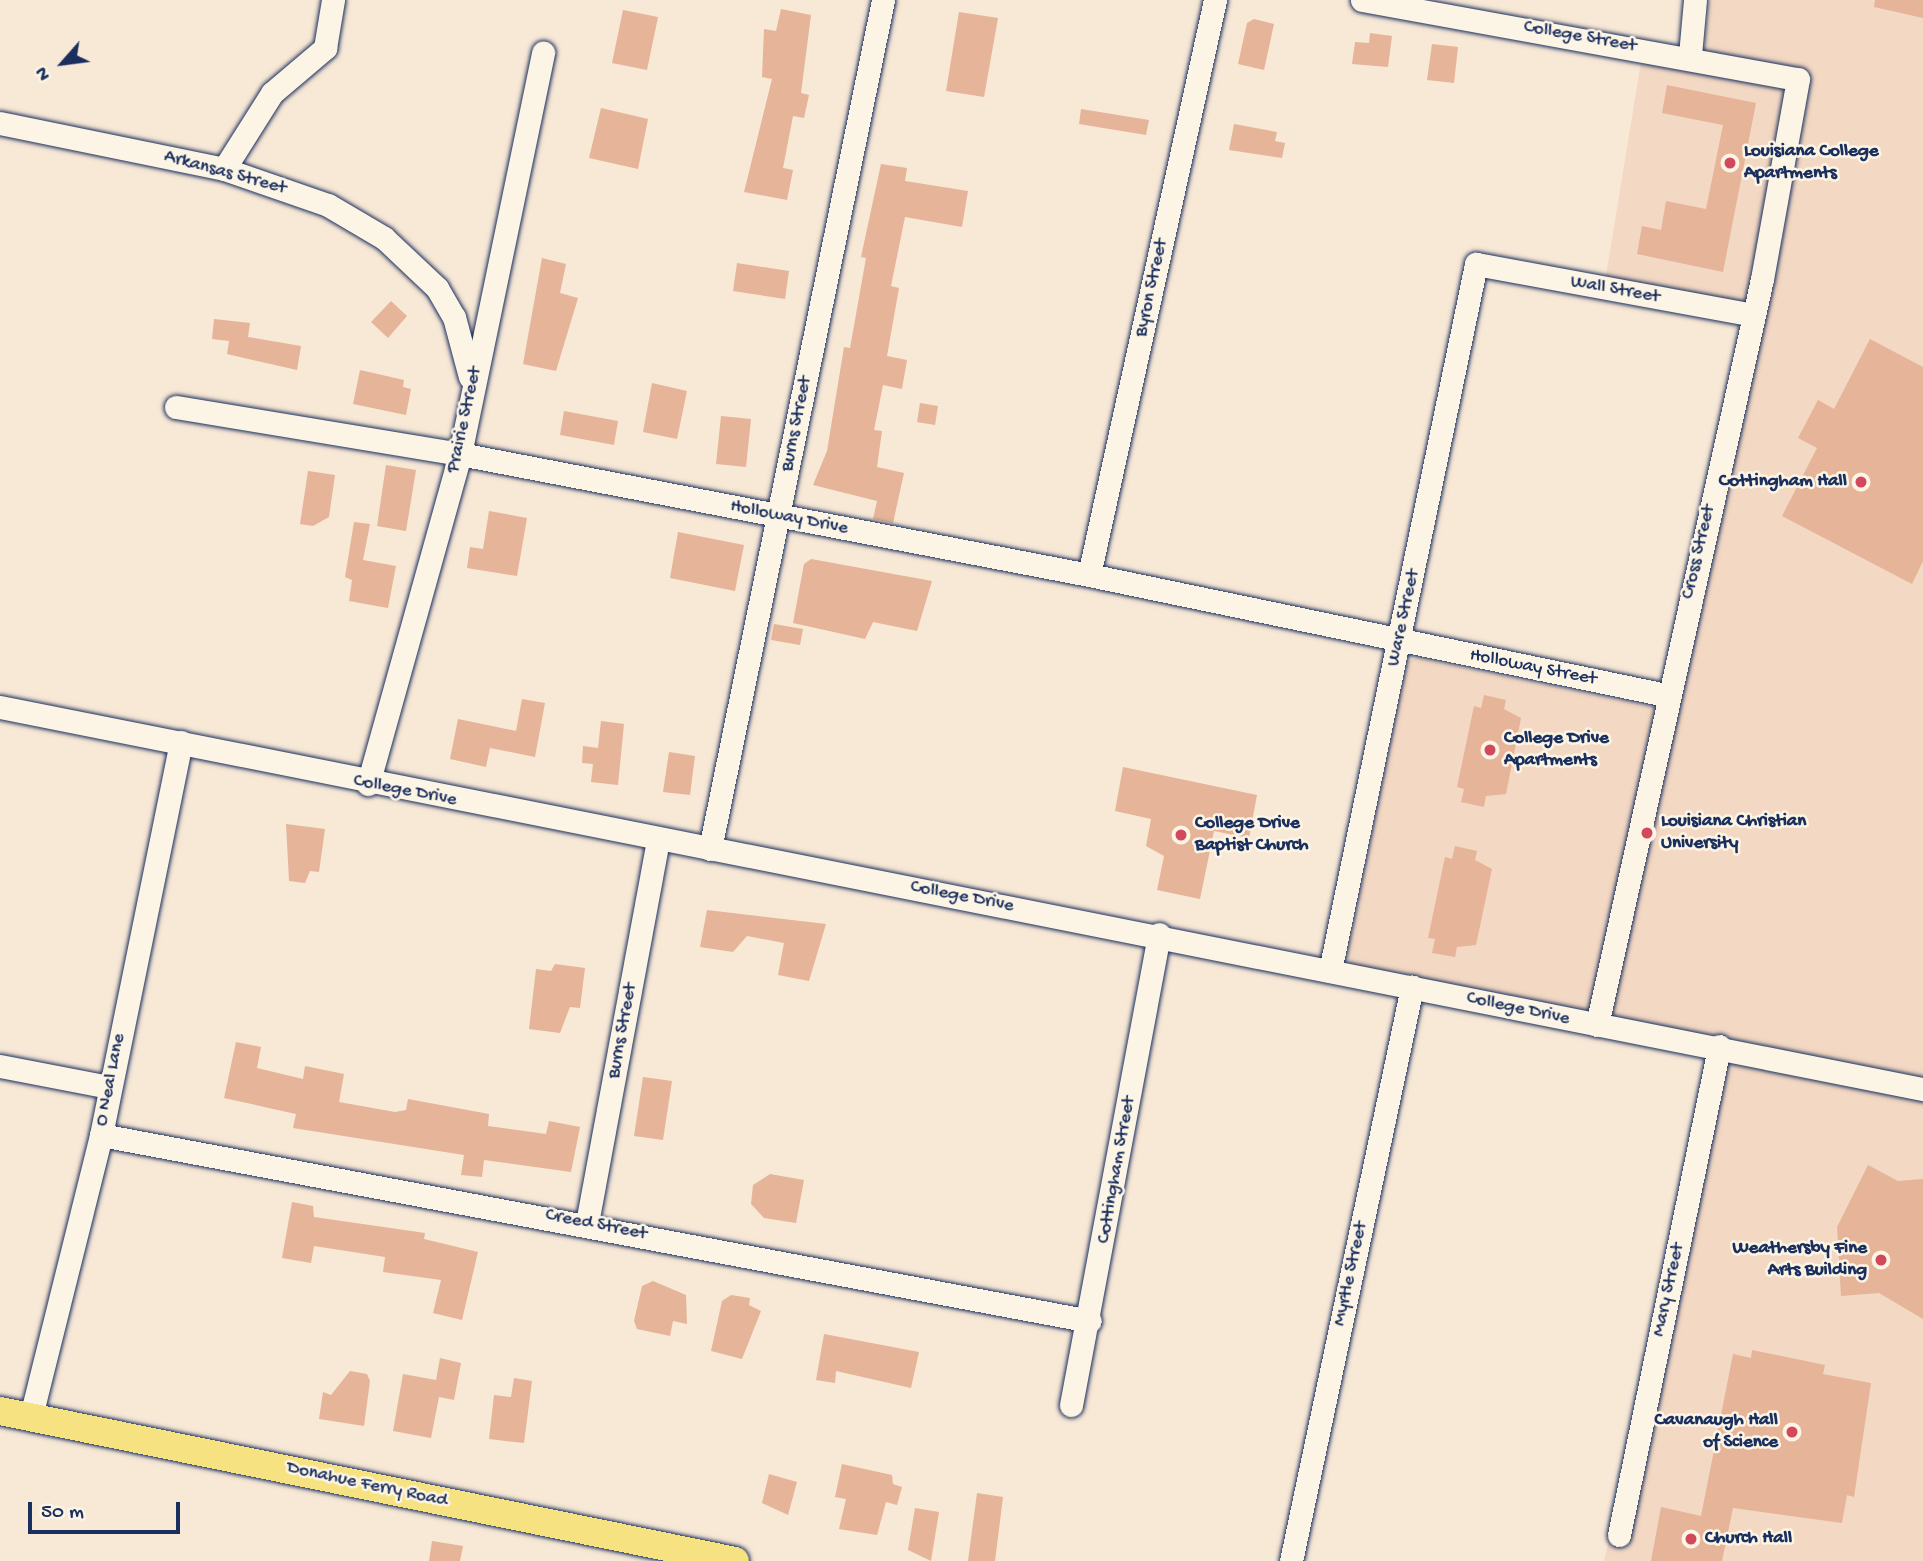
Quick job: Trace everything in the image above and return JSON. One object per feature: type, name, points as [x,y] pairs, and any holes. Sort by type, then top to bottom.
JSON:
[{"type":"main road","name":"Donahue Ferry Road","points":[[0,1410],[735,1561]]},
{"type":"street","points":[[224,169],[272,93],[325,48],[333,0]]},
{"type":"street","name":"Burns Street","points":[[710,849],[883,0]]},
{"type":"street","name":"Byron Street","points":[[1089,575],[1215,0]]},
{"type":"street","name":"College Street","points":[[1362,0],[1690,55],[1798,79]]},
{"type":"street","points":[[1690,55],[1695,0]]},
{"type":"street","name":"Prairie Street","points":[[368,784],[460,454],[542,52]]},
{"type":"street","name":"Cross Street","points":[[1597,1025],[1666,695],[1753,315],[1798,79]]},
{"type":"street","name":"Arkansas Street","points":[[0,123],[224,169],[328,205],[414,262],[454,317],[472,390]]},
{"type":"street","name":"Wall Street","points":[[1476,264],[1753,315]]},
{"type":"street","name":"Ware Street","points":[[1330,971],[1476,264]]},
{"type":"street","name":"Holloway Drive","points":[[176,407],[460,454],[1089,575],[1399,642]]},
{"type":"street","name":"Holloway Street","points":[[1399,642],[1666,695]]},
{"type":"street","name":"College Drive","points":[[0,707],[181,742],[368,784],[1159,934],[1330,971],[1597,1025],[1719,1046],[1923,1089]]},
{"type":"street","name":"O Neal Lane","points":[[31,1416],[101,1135],[108,1087],[181,742]]},
{"type":"street","name":"Burns Street","points":[[587,1223],[658,839]]},
{"type":"street","name":"Cottingham Street","points":[[1071,1405],[1090,1321],[1159,934]]},
{"type":"street","name":"Myrtle Street","points":[[1291,1561],[1412,987]]},
{"type":"street","name":"Mary Street","points":[[1619,1535],[1719,1046]]},
{"type":"street","points":[[0,1066],[108,1087]]},
{"type":"street","name":"Creed Street","points":[[101,1135],[587,1223],[1090,1321]]},
{"type":"shaded area","name":"Louisiana Christian University","points":[[1709,0],[1923,0],[1923,1561],[1604,1561],[1729,1040],[1351,964],[1347,957],[1407,662],[1416,658],[1668,710],[1757,307],[1606,276],[1641,62],[1702,73]]},
{"type":"building","points":[[1875,0],[1923,0],[1923,18],[1874,7]]},
{"type":"building","points":[[781,9],[811,15],[801,93],[809,95],[804,118],[793,116],[783,168],[793,170],[787,200],[744,192],[772,79],[762,77],[764,29],[776,31]]},
{"type":"building","points":[[623,10],[658,17],[647,70],[612,63]]},
{"type":"building","points":[[959,12],[998,18],[984,97],[946,91]]},
{"type":"building","points":[[1254,19],[1274,24],[1264,70],[1238,64],[1247,23]]},
{"type":"building","points":[[1370,33],[1392,36],[1388,67],[1352,64],[1355,42],[1369,43]]},
{"type":"building","points":[[1432,44],[1458,47],[1454,83],[1427,80]]},
{"type":"building","name":"Louisiana College Apartments","points":[[1667,85],[1756,103],[1723,272],[1637,254],[1642,226],[1661,230],[1666,201],[1706,209],[1723,125],[1662,113]]},
{"type":"building","points":[[601,108],[648,119],[638,169],[589,158]]},
{"type":"building","points":[[1081,109],[1149,120],[1146,135],[1079,124]]},
{"type":"building","points":[[1234,124],[1277,132],[1275,141],[1285,143],[1282,158],[1229,150]]},
{"type":"building","points":[[881,164],[907,168],[905,181],[968,191],[962,227],[905,217],[891,286],[899,288],[887,356],[907,360],[902,389],[883,385],[874,430],[882,431],[877,467],[904,473],[893,523],[873,519],[877,501],[813,485],[827,451],[844,347],[850,348],[866,258],[861,257]]},
{"type":"building","points":[[542,258],[566,264],[560,293],[578,298],[556,371],[523,364]]},
{"type":"building","points":[[737,263],[789,271],[785,299],[733,291]]},
{"type":"building","points":[[391,301],[407,316],[388,338],[371,322]]},
{"type":"building","points":[[214,319],[250,323],[248,337],[301,346],[297,370],[227,354],[229,341],[212,339]]},
{"type":"building","name":"Cottingham Hall","points":[[1870,339],[1923,367],[1923,561],[1912,584],[1782,516],[1817,448],[1798,438],[1818,400],[1834,409]]},
{"type":"building","points":[[360,370],[404,380],[403,387],[411,389],[406,415],[353,404]]},
{"type":"building","points":[[652,383],[687,391],[677,439],[643,432]]},
{"type":"building","points":[[920,403],[938,406],[935,425],[917,422]]},
{"type":"building","points":[[564,411],[618,421],[614,445],[560,435]]},
{"type":"building","points":[[721,416],[751,419],[746,467],[716,464]]},
{"type":"building","points":[[386,465],[416,470],[406,531],[377,526]]},
{"type":"building","points":[[308,471],[335,475],[329,517],[313,526],[300,524]]},
{"type":"building","points":[[489,511],[527,518],[517,576],[467,568],[470,547],[483,549]]},
{"type":"building","points":[[354,522],[370,524],[363,560],[396,566],[388,608],[349,601],[352,580],[345,577]]},
{"type":"building","points":[[678,532],[744,545],[735,591],[670,578]]},
{"type":"building","points":[[811,559],[932,581],[917,631],[873,622],[865,639],[793,623],[804,564]]},
{"type":"building","points":[[774,624],[803,629],[800,645],[771,640]]},
{"type":"building","name":"College Drive Apartments","points":[[1484,695],[1506,700],[1504,709],[1521,718],[1506,794],[1486,796],[1484,807],[1461,802],[1464,789],[1457,787],[1474,706],[1481,708]]},
{"type":"building","points":[[522,699],[545,703],[535,757],[490,748],[486,767],[450,759],[458,719],[516,731]]},
{"type":"building","points":[[601,721],[624,724],[618,785],[591,782],[593,764],[582,763],[583,746],[598,748]]},
{"type":"building","points":[[669,752],[695,756],[690,795],[663,792]]},
{"type":"building","name":"College Drive Baptist Church","points":[[1123,767],[1257,795],[1249,838],[1214,831],[1200,899],[1157,890],[1164,856],[1146,846],[1151,819],[1115,811]]},
{"type":"building","points":[[286,824],[325,829],[319,872],[310,871],[305,883],[289,881]]},
{"type":"building","points":[[1455,846],[1477,851],[1475,860],[1492,869],[1476,945],[1457,947],[1455,957],[1432,953],[1435,939],[1428,938],[1445,857],[1452,859]]},
{"type":"building","points":[[707,910],[826,924],[809,981],[778,975],[784,943],[747,936],[733,952],[700,947]]},
{"type":"building","points":[[555,964],[585,968],[580,1008],[570,1007],[560,1033],[529,1029],[536,969],[551,971]]},
{"type":"building","points":[[236,1042],[261,1047],[257,1068],[303,1079],[305,1066],[344,1074],[339,1102],[395,1112],[406,1110],[408,1099],[489,1114],[488,1126],[546,1134],[549,1121],[580,1127],[571,1172],[484,1160],[482,1177],[461,1175],[464,1155],[293,1128],[296,1114],[224,1098]]},
{"type":"building","points":[[643,1077],[672,1081],[663,1140],[634,1136]]},
{"type":"building","name":"Weathersby Fine Arts Building","points":[[1868,1165],[1898,1181],[1923,1179],[1923,1319],[1879,1293],[1841,1296],[1837,1227]]},
{"type":"building","points":[[770,1174],[804,1180],[796,1223],[764,1218],[751,1204],[753,1185]]},
{"type":"building","points":[[292,1202],[313,1206],[314,1217],[425,1233],[424,1239],[478,1252],[462,1320],[433,1313],[441,1280],[383,1272],[385,1257],[314,1246],[311,1263],[282,1258]]},
{"type":"building","points":[[653,1281],[686,1295],[687,1324],[673,1321],[670,1336],[637,1329],[634,1321],[642,1286]]},
{"type":"building","points":[[731,1295],[750,1298],[749,1305],[761,1311],[742,1359],[711,1351],[722,1301]]},
{"type":"building","points":[[824,1334],[919,1352],[911,1388],[836,1371],[835,1383],[816,1380]]},
{"type":"building","name":"Cavanaugh Hall of Science","points":[[1752,1350],[1825,1365],[1823,1374],[1871,1383],[1854,1497],[1847,1495],[1842,1523],[1733,1508],[1722,1561],[1651,1561],[1661,1507],[1701,1516],[1733,1354],[1751,1358]]},
{"type":"building","points":[[440,1358],[461,1363],[454,1400],[439,1397],[431,1438],[393,1431],[403,1374],[436,1380]]},
{"type":"building","points":[[350,1371],[367,1374],[370,1381],[364,1426],[319,1419],[323,1392],[331,1395]]},
{"type":"building","points":[[514,1378],[532,1381],[524,1443],[489,1439],[494,1395],[511,1397]]},
{"type":"building","points":[[842,1464],[892,1475],[893,1484],[902,1487],[897,1505],[886,1502],[877,1535],[839,1529],[846,1499],[835,1497]]},
{"type":"building","points":[[769,1474],[797,1482],[788,1515],[762,1503]]},
{"type":"building","points":[[977,1493],[1003,1497],[995,1561],[968,1561]]},
{"type":"building","points":[[915,1508],[939,1512],[931,1561],[908,1550]]},
{"type":"building","points":[[432,1541],[463,1546],[460,1561],[429,1561]]},
{"type":"place","name":"Louisiana College Apartments","points":[[1730,163]]},
{"type":"place","name":"Cottingham Hall","points":[[1861,482]]},
{"type":"place","name":"College Drive Apartments","points":[[1490,750]]},
{"type":"place","name":"Louisiana Christian University","points":[[1647,833]]},
{"type":"place","name":"College Drive Baptist Church","points":[[1181,835]]},
{"type":"place","name":"Weathersby Fine Arts Building","points":[[1881,1260]]},
{"type":"place","name":"Cavanaugh Hall of Science","points":[[1792,1432]]},
{"type":"place","name":"Church Hall","points":[[1691,1539]]}]
